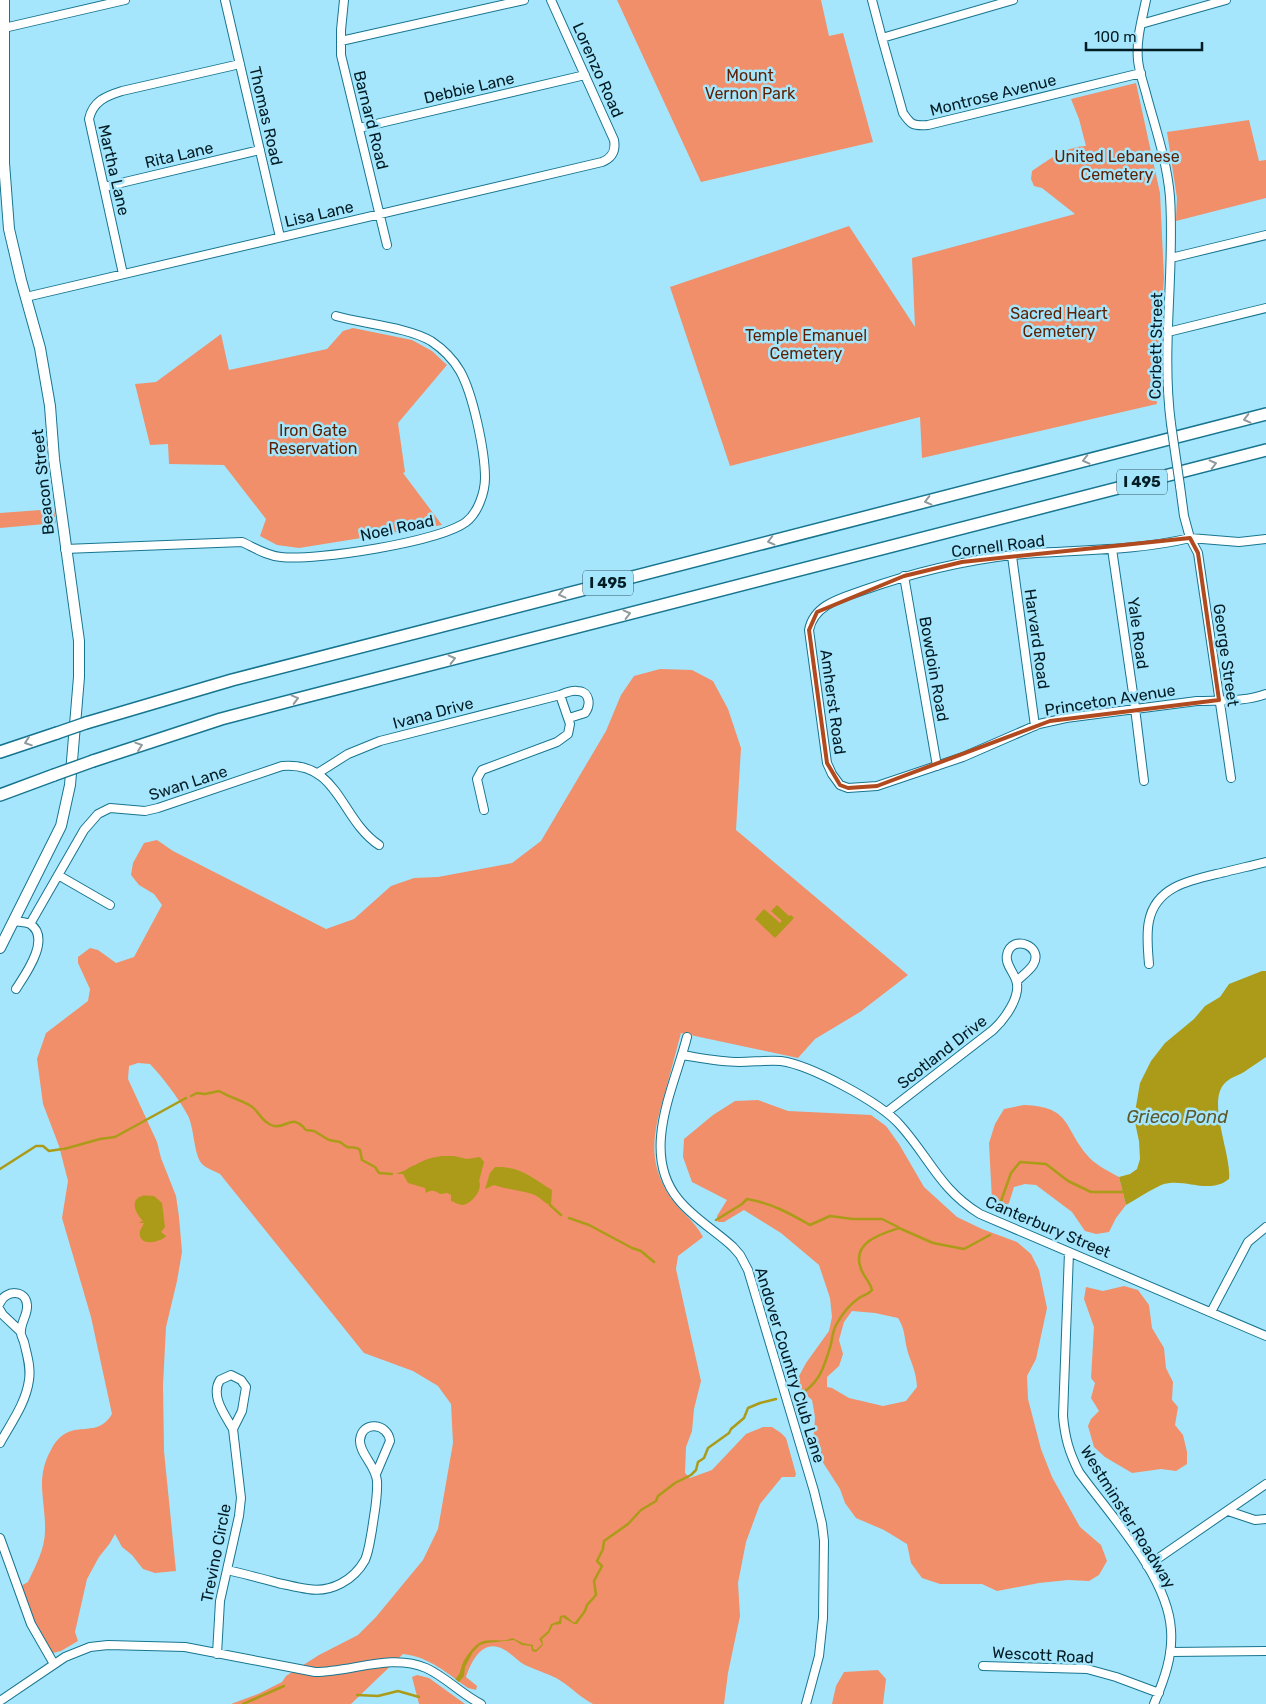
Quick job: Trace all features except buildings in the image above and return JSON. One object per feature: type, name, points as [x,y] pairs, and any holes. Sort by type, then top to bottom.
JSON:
[{"type":"highway","name":"I 495","points":[[0,752],[86,723],[232,680],[1266,414]]},
{"type":"highway","name":"I 495","points":[[0,795],[93,761],[222,719],[1266,450]]},
{"type":"main road","name":"Beacon Street","points":[[0,948],[61,826],[68,798],[78,677],[79,641],[65,549],[54,459],[50,406],[40,348],[9,229],[4,163],[2,71],[4,0]]},
{"type":"street","points":[[4,28],[125,0]]},
{"type":"street","name":"Thomas Road","points":[[225,0],[280,237]]},
{"type":"street","name":"Barnard Road","points":[[344,0],[340,41],[341,55],[387,245]]},
{"type":"street","points":[[340,41],[524,0]]},
{"type":"street","name":"Lorenzo Road","points":[[551,0],[614,140],[614,152]]},
{"type":"street","points":[[872,0],[882,38],[1013,0]]},
{"type":"street","name":"Corbett Street","points":[[1146,0],[1138,48],[1142,77],[1167,172],[1171,258],[1166,382],[1184,516],[1190,538]]},
{"type":"street","points":[[1141,24],[1226,0]]},
{"type":"street","name":"Montrose Avenue","points":[[882,38],[903,113],[916,126],[928,126],[1142,77]]},
{"type":"street","name":"Martha Lane","points":[[123,274],[89,119],[93,106],[108,96],[122,91],[240,64]]},
{"type":"street","name":"Debbie Lane","points":[[359,128],[585,75]]},
{"type":"street","name":"Rita Lane","points":[[104,187],[260,150]]},
{"type":"street","name":"Lisa Lane","points":[[26,297],[602,162],[610,158],[614,152]]},
{"type":"street","points":[[1171,258],[1266,234]]},
{"type":"street","points":[[1168,332],[1266,308]]},
{"type":"street","name":"Noel Road","points":[[65,549],[242,542],[265,553],[280,557],[309,557],[419,540],[448,531],[467,521],[482,496],[485,478],[475,416],[460,372],[448,354],[430,341],[407,332],[336,316]]},
{"type":"street","points":[[1190,538],[1239,542],[1266,540]]},
{"type":"street","name":"Cornell Road","points":[[817,612],[838,600],[904,576],[962,562],[1165,543],[1190,538]]},
{"type":"street","name":"George Street","points":[[1190,538],[1198,552],[1231,778]]},
{"type":"street","name":"Yale Road","points":[[1112,548],[1144,781]]},
{"type":"street","name":"Harvard Road","points":[[1012,556],[1035,726]]},
{"type":"street","name":"Bowdoin Road","points":[[904,576],[937,766]]},
{"type":"street","name":"Amherst Road","points":[[817,612],[811,621],[809,630],[827,763],[840,785],[848,788]]},
{"type":"street","name":"Ivana Drive","points":[[318,773],[348,754],[380,741],[577,690],[588,698],[589,706],[585,713],[569,718]]},
{"type":"street","points":[[484,810],[477,780],[482,770],[562,740],[568,734],[570,729],[569,718],[560,694]]},
{"type":"street","name":"Princeton Avenue","points":[[848,788],[877,786],[963,757],[1035,726],[1066,718],[1197,701],[1254,699],[1266,694]]},
{"type":"street","name":"Swan Lane","points":[[30,924],[90,822],[98,814],[110,808],[145,811],[158,808],[282,766],[296,765],[318,773]]},
{"type":"street","points":[[318,773],[329,784],[364,833],[379,846]]},
{"type":"street","points":[[1149,964],[1147,942],[1149,921],[1156,905],[1167,892],[1183,882],[1266,862]]},
{"type":"street","points":[[58,874],[110,905]]},
{"type":"street","points":[[14,921],[30,924],[37,932],[39,939],[28,970],[16,989]]},
{"type":"street","name":"Scotland Drive","points":[[888,1112],[1000,1023],[1011,1008],[1017,981],[1032,966],[1035,960],[1034,951],[1024,943],[1012,946],[1006,956],[1007,962],[1017,981]]},
{"type":"street","name":"Andover Country Club Lane","points":[[687,1037],[663,1124],[660,1151],[665,1176],[678,1199],[686,1208],[733,1247],[748,1270],[814,1491],[822,1524],[824,1558],[822,1631],[819,1656],[806,1704]]},
{"type":"street","name":"Canterbury Street","points":[[682,1056],[738,1062],[781,1061],[810,1070],[888,1112],[914,1141],[940,1180],[963,1203],[980,1214],[1266,1336]]},
{"type":"street","points":[[1211,1312],[1248,1242],[1266,1227]]},
{"type":"street","name":"Westminster Roadway","points":[[1069,1252],[1063,1416],[1065,1437],[1079,1472],[1147,1566],[1162,1594],[1168,1611],[1171,1630],[1170,1652],[1166,1673],[1154,1704]]},
{"type":"street","points":[[0,1303],[4,1296],[12,1293],[21,1295],[25,1299],[27,1307],[20,1331],[29,1367],[25,1398],[0,1443]]},
{"type":"street","points":[[0,1310],[3,1316],[20,1331]]},
{"type":"street","name":"Trevino Circle","points":[[217,1654],[219,1610],[239,1516],[241,1498],[233,1429],[221,1410],[216,1391],[220,1380],[231,1375],[241,1380],[246,1390],[242,1411],[233,1429]]},
{"type":"street","points":[[227,1570],[308,1589],[327,1589],[345,1582],[359,1568],[368,1552],[376,1498],[376,1474],[390,1441],[387,1432],[376,1426],[369,1427],[364,1431],[360,1440],[361,1446],[376,1474]]},
{"type":"street","points":[[1147,1566],[1266,1484]]},
{"type":"street","points":[[1228,1510],[1256,1520],[1266,1519]]},
{"type":"street","points":[[0,1538],[32,1624],[54,1664]]},
{"type":"street","points":[[0,1701],[54,1664],[81,1650],[108,1645],[174,1646],[316,1672],[336,1671],[389,1662],[412,1664],[433,1672],[481,1704]]},
{"type":"street","points":[[1170,1652],[1266,1651]]},
{"type":"street","name":"Wescott Road","points":[[983,1666],[1087,1669],[1116,1677],[1159,1693]]},
{"type":"highlighted area","points":[[1190,538],[1198,553],[1219,700],[1050,721],[877,786],[848,788],[840,785],[827,763],[809,630],[817,612],[904,576],[962,562]]},
{"type":"green space","name":"Mount Vernon Park","points":[[617,0],[821,0],[829,36],[843,33],[873,142],[701,182]]},
{"type":"green space","points":[[1136,83],[1160,193],[1164,278],[1156,393],[1157,404],[922,458],[920,417],[730,466],[670,287],[849,226],[915,327],[912,258],[1075,214],[1042,188],[1034,186],[1031,179],[1032,171],[1064,151],[1086,146],[1079,119],[1071,99]]},
{"type":"green space","name":"United Lebanese Cemetery","points":[[1249,120],[1259,161],[1266,160],[1266,198],[1176,221],[1177,198],[1167,132]]},
{"type":"green space","name":"Iron Gate Reservation","points":[[353,328],[412,340],[432,351],[447,365],[398,423],[405,472],[403,473],[442,525],[299,548],[277,545],[260,536],[266,519],[224,465],[169,464],[168,444],[150,445],[135,384],[156,382],[221,334],[229,370],[327,349],[343,331]]},
{"type":"green space","points":[[54,509],[56,523],[0,528],[0,513]]},
{"type":"green space","points":[[660,669],[692,670],[713,681],[728,709],[741,748],[736,830],[908,975],[860,1012],[815,1039],[798,1058],[681,1033],[659,1116],[654,1141],[656,1166],[660,1179],[671,1198],[703,1237],[678,1256],[676,1269],[701,1381],[694,1409],[692,1431],[686,1447],[685,1473],[690,1478],[712,1470],[746,1434],[763,1427],[772,1427],[786,1438],[796,1474],[795,1477],[782,1477],[760,1504],[746,1542],[738,1583],[740,1616],[728,1673],[724,1704],[593,1704],[557,1679],[525,1665],[503,1649],[489,1646],[475,1658],[466,1677],[477,1686],[476,1690],[468,1688],[430,1662],[403,1654],[351,1704],[231,1704],[258,1694],[282,1682],[286,1676],[319,1655],[358,1635],[376,1617],[423,1560],[438,1529],[453,1443],[451,1404],[438,1386],[413,1371],[364,1353],[220,1174],[203,1165],[197,1155],[190,1120],[179,1101],[150,1064],[138,1063],[129,1066],[128,1079],[157,1142],[161,1158],[176,1196],[182,1252],[166,1327],[163,1385],[164,1451],[176,1571],[155,1573],[143,1569],[132,1555],[122,1547],[115,1534],[87,1579],[75,1632],[78,1641],[61,1651],[53,1653],[36,1631],[19,1587],[28,1582],[39,1558],[45,1538],[42,1490],[43,1470],[52,1448],[59,1438],[75,1430],[98,1426],[105,1422],[112,1414],[91,1317],[62,1218],[68,1181],[59,1146],[43,1104],[37,1059],[46,1033],[88,1001],[90,989],[78,963],[78,957],[90,948],[98,950],[116,963],[134,957],[162,905],[154,894],[139,885],[131,875],[133,863],[144,843],[157,840],[173,851],[326,929],[354,919],[391,886],[414,878],[438,877],[512,863],[541,841],[606,731],[621,695],[634,676]]},
{"type":"green space","points":[[758,1100],[788,1111],[871,1115],[886,1126],[899,1144],[924,1187],[957,1217],[1017,1242],[1031,1254],[1039,1270],[1047,1308],[1036,1359],[1027,1376],[1028,1399],[1041,1449],[1052,1477],[1080,1527],[1101,1545],[1107,1561],[1099,1575],[1089,1581],[1068,1580],[1039,1583],[997,1591],[982,1584],[940,1584],[922,1578],[911,1563],[907,1544],[884,1530],[856,1518],[845,1503],[840,1489],[813,1447],[815,1417],[812,1400],[800,1389],[798,1378],[806,1363],[829,1331],[832,1317],[830,1298],[819,1265],[781,1233],[744,1210],[724,1222],[718,1222],[717,1216],[727,1200],[692,1182],[683,1157],[684,1139],[713,1115],[735,1101]],"holes":[[[852,1311],[898,1318],[903,1329],[917,1387],[906,1401],[883,1406],[849,1398],[827,1387],[827,1377],[839,1366],[843,1354],[839,1340],[844,1322]]]},
{"type":"green space","points":[[1024,1105],[1039,1107],[1058,1114],[1090,1158],[1119,1177],[1126,1205],[1116,1218],[1109,1232],[1096,1234],[1085,1231],[1072,1212],[1036,1185],[1025,1184],[1014,1187],[1009,1203],[1004,1209],[992,1201],[989,1143],[995,1124],[1004,1109]]},
{"type":"green space","points":[[1124,1286],[1138,1290],[1149,1305],[1152,1328],[1164,1348],[1166,1368],[1173,1382],[1172,1400],[1178,1407],[1175,1425],[1183,1435],[1187,1452],[1187,1464],[1176,1471],[1161,1469],[1132,1473],[1105,1457],[1094,1447],[1088,1426],[1091,1419],[1099,1411],[1091,1398],[1095,1383],[1091,1378],[1094,1327],[1084,1299],[1086,1287],[1103,1291]]},
{"type":"green space","points":[[878,1670],[886,1679],[883,1704],[832,1704],[836,1686],[844,1672]]},
{"type":"green space","points":[[417,1675],[429,1678],[465,1704],[419,1704],[412,1677]]},
{"type":"water","points":[[777,905],[794,918],[775,938],[755,919],[764,909],[780,923],[782,921],[771,911]]},
{"type":"water","name":"Grieco Pond","points":[[1266,971],[1266,1057],[1228,1080],[1219,1093],[1219,1116],[1229,1169],[1229,1179],[1214,1186],[1181,1183],[1164,1184],[1126,1205],[1119,1177],[1130,1174],[1137,1169],[1140,1159],[1139,1141],[1134,1118],[1140,1083],[1151,1061],[1165,1043],[1194,1019],[1205,1006],[1220,997],[1229,984]]},
{"type":"water","points":[[442,1156],[467,1159],[480,1157],[484,1162],[479,1181],[480,1188],[474,1199],[467,1204],[461,1205],[451,1201],[451,1195],[447,1193],[440,1194],[432,1191],[426,1193],[425,1188],[408,1183],[403,1174],[397,1173],[424,1160]]},
{"type":"water","points":[[495,1167],[512,1168],[532,1177],[552,1190],[551,1205],[535,1195],[494,1185],[485,1189],[490,1173]]},
{"type":"water","points":[[142,1196],[154,1196],[162,1203],[165,1227],[161,1232],[166,1236],[150,1242],[142,1240],[140,1236],[144,1223],[138,1223],[143,1221],[136,1211],[135,1204],[138,1198]]},
{"type":"water","points":[[565,1615],[573,1622],[579,1623],[574,1624],[562,1617],[561,1624],[553,1625],[549,1633],[542,1639],[543,1645],[536,1652],[532,1651],[531,1646],[522,1645],[514,1640],[480,1645],[473,1652],[465,1667],[464,1676],[459,1682],[455,1679],[467,1655],[481,1642],[512,1638],[533,1645],[533,1649],[536,1650],[542,1644],[539,1639],[548,1631],[551,1624],[559,1621],[560,1616]]},
{"type":"waterway","points":[[191,1096],[197,1093],[205,1094],[219,1091],[251,1106],[270,1125],[279,1126],[290,1122],[297,1122],[306,1130],[314,1131],[329,1140],[340,1142],[347,1147],[357,1148],[360,1150],[362,1160],[375,1167],[379,1173],[392,1174]]},
{"type":"waterway","points":[[64,1149],[115,1137],[186,1098]]},
{"type":"waterway","points":[[0,1169],[36,1146],[43,1146],[49,1151],[62,1149]]},
{"type":"waterway","points":[[1001,1201],[1011,1173],[1020,1162],[1046,1164],[1068,1181],[1091,1192],[1123,1192]]},
{"type":"waterway","points":[[716,1220],[747,1199],[772,1206],[810,1225],[830,1216],[853,1219],[882,1219],[898,1227]]},
{"type":"waterway","points":[[550,1205],[561,1215]]},
{"type":"waterway","points":[[569,1218],[589,1225],[641,1251],[654,1262]]},
{"type":"waterway","points":[[795,1397],[803,1393],[815,1382],[826,1361],[835,1327],[843,1314],[856,1301],[872,1290],[861,1269],[859,1260],[860,1252],[869,1241],[899,1228],[933,1243],[964,1249],[990,1235]]},
{"type":"waterway","points":[[576,1623],[587,1605],[596,1595],[594,1581],[602,1566],[597,1561],[603,1549],[604,1541],[628,1524],[641,1510],[656,1501],[658,1496],[675,1483],[691,1475],[696,1470],[698,1462],[704,1458],[708,1448],[729,1433],[744,1418],[748,1408],[776,1399]]},
{"type":"waterway","points":[[243,1704],[284,1686]]},
{"type":"waterway","points":[[357,1695],[378,1696],[398,1691],[419,1697]]},
{"type":"park label","name":"Sacred Heart Cemetery","points":[[1059,322]]},
{"type":"park label","name":"Temple Emanuel Cemetery","points":[[806,344]]}]
